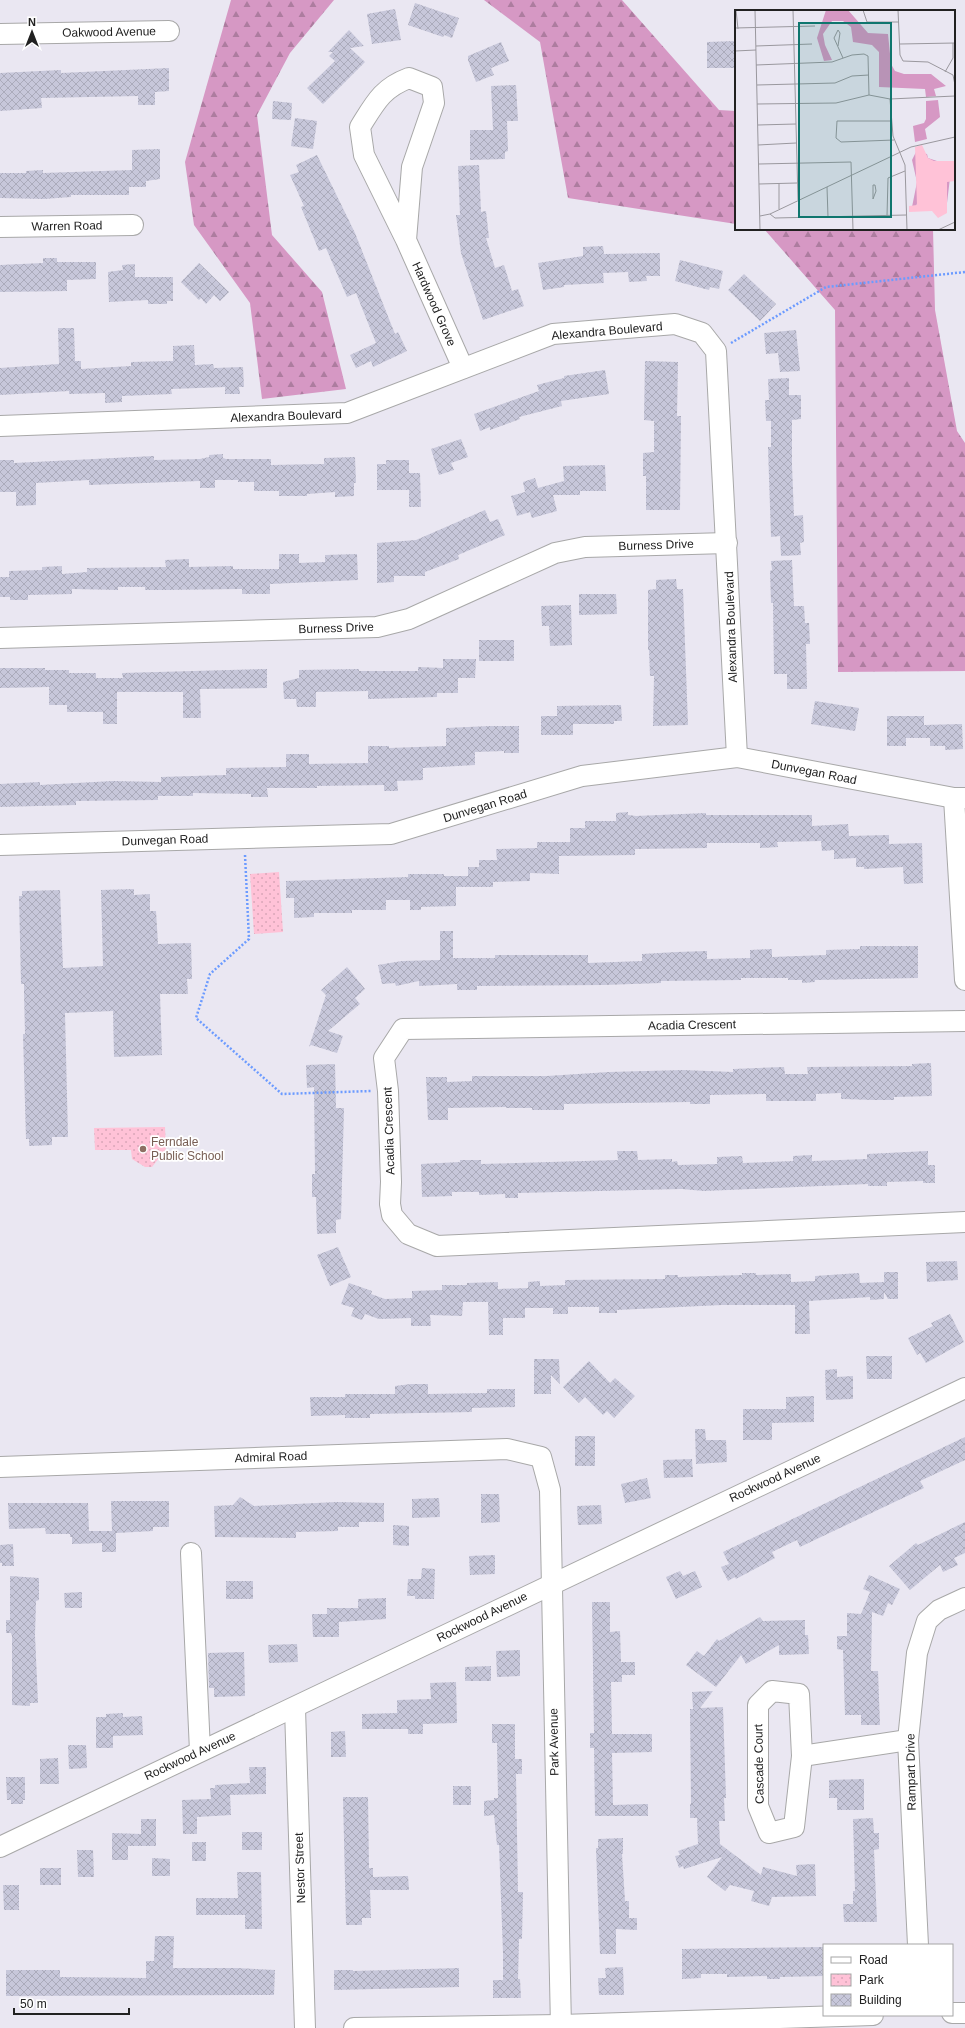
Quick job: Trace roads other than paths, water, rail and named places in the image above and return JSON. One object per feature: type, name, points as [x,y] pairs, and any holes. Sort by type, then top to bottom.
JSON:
[{"type":"street","name":"Oakwood Avenue","points":[[0,34],[169,31]]},
{"type":"street","name":"Hardwood Grove","points":[[406,240],[412,167],[434,103],[432,87],[409,78],[393,84],[379,98],[360,127],[364,154],[406,240],[463,368]]},
{"type":"street","name":"Warren Road","points":[[0,227],[133,225]]},
{"type":"street","name":"Alexandra Boulevard","points":[[0,426],[347,413],[553,334],[675,324],[702,333],[716,351],[737,757]]},
{"type":"street","name":"Burness Drive","points":[[0,638],[377,627],[409,619],[555,553],[585,547],[727,543]]},
{"type":"street","name":"Dunvegan Road","points":[[0,845],[391,834],[582,776],[737,757],[959,798]]},
{"type":"street","points":[[959,798],[965,980]]},
{"type":"street","name":"Acadia Crescent","points":[[965,1021],[403,1030],[384,1058],[388,1091],[391,1182],[390,1204],[392,1215],[408,1234],[437,1246],[965,1222]]},
{"type":"street","name":"Rockwood Avenue","points":[[0,1847],[965,1388]]},
{"type":"street","name":"Admiral Road","points":[[0,1467],[507,1449],[541,1457]]},
{"type":"street","name":"Park Avenue","points":[[541,1457],[550,1490],[561,2026]]},
{"type":"street","points":[[191,1553],[200,1751]]},
{"type":"street","name":"Rampart Drive","points":[[918,1944],[908,1740],[917,1653],[927,1621],[939,1610],[965,1598]]},
{"type":"street","name":"Cascade Court","points":[[772,1691],[799,1694],[802,1756],[794,1827],[769,1833],[758,1806],[758,1705],[772,1691]]},
{"type":"street","name":"Nestor Street","points":[[295,1708],[305,2028]]},
{"type":"street","points":[[802,1756],[908,1740]]},
{"type":"street","points":[[953,2013],[965,2013]]},
{"type":"street","points":[[354,2028],[561,2026],[845,2016]]},
{"type":"place","name":"Ferndale Public School","points":[[143,1149]]}]
